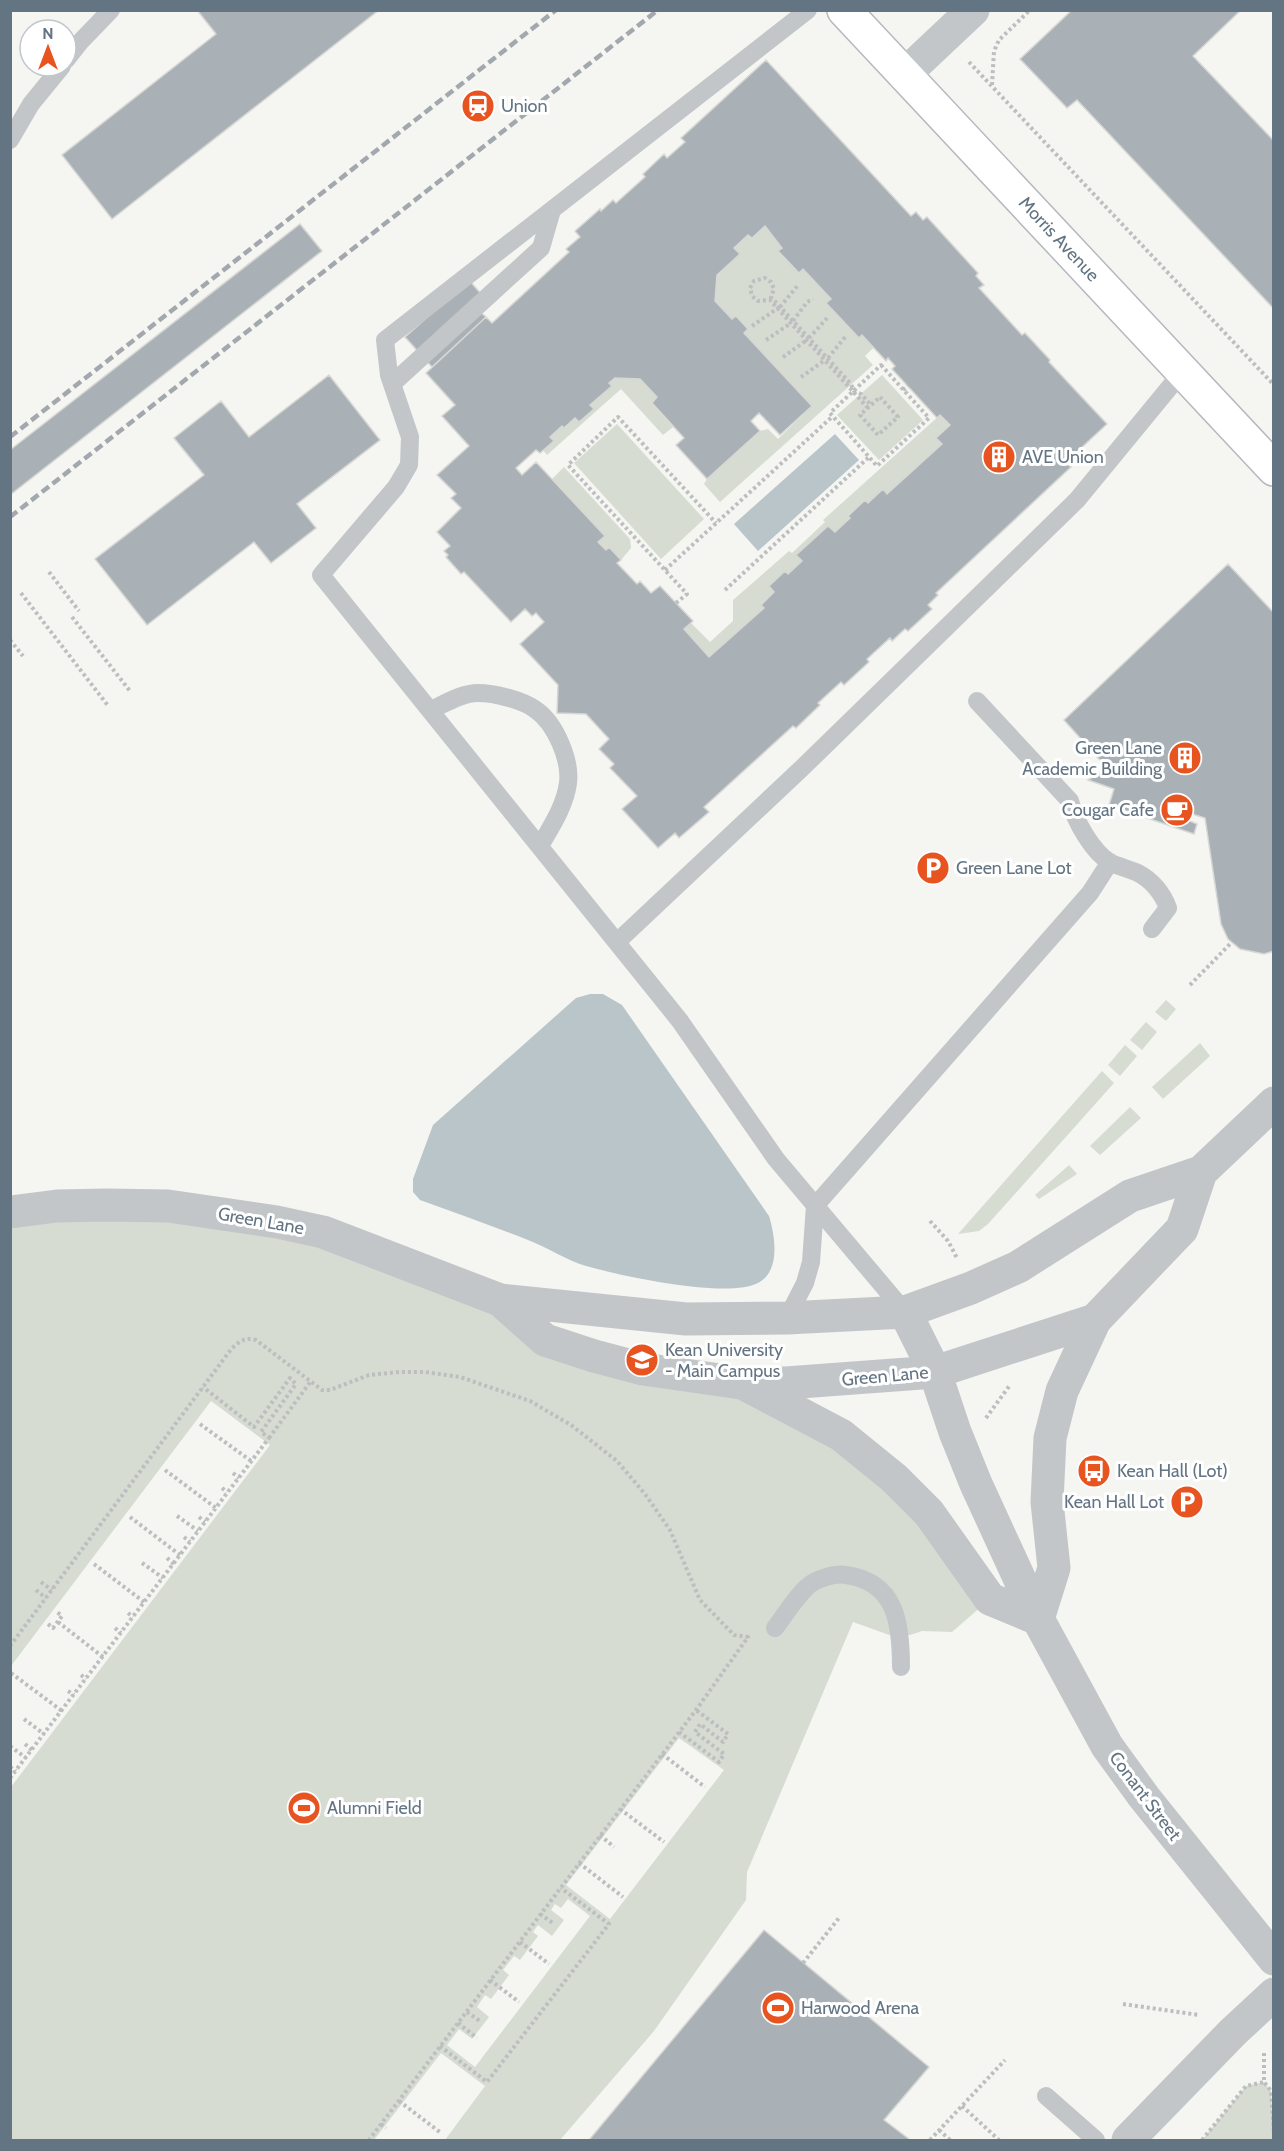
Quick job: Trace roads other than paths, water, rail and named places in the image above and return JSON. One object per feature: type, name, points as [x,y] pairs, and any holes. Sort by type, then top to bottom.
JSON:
[{"type":"main road","name":"Morris Avenue","points":[[844,10],[1274,469]]},
{"type":"street","points":[[904,75],[973,10]]},
{"type":"street","name":"Green Lane","points":[[10,1212],[57,1206],[106,1204],[168,1206],[277,1222],[323,1232],[500,1300],[686,1319],[787,1318],[905,1312],[1018,1268],[1130,1196],[1201,1172],[1274,1103]]},
{"type":"street","name":"Green Lane","points":[[500,1300],[545,1340],[643,1369],[741,1383],[786,1383],[935,1372],[1095,1320],[1182,1229],[1201,1172]]},
{"type":"street","name":"Conant Street","points":[[905,1312],[935,1372],[955,1432],[976,1484],[1038,1619],[1107,1746],[1144,1797],[1274,1959]]},
{"type":"street","points":[[741,1383],[841,1435],[894,1478],[929,1513],[990,1599],[1038,1619],[1054,1568],[1047,1502],[1050,1438],[1062,1391],[1095,1320]]},
{"type":"street","points":[[1128,2140],[1233,2032],[1274,1994]]},
{"type":"lane","points":[[78,45],[111,10]]},
{"type":"lane","points":[[808,10],[386,340],[386,355],[392,384],[410,437],[409,465],[396,487],[321,575],[680,1021],[776,1160],[905,1312]]},
{"type":"lane","points":[[10,140],[31,104],[52,78]]},
{"type":"lane","points":[[392,384],[541,248],[552,210]]},
{"type":"lane","points":[[617,942],[802,768],[1077,500],[1183,371]]},
{"type":"lane","points":[[431,710],[453,699],[478,693],[505,697],[536,710],[550,727],[566,756],[568,783],[558,814],[540,846]]},
{"type":"lane","points":[[977,701],[1070,801],[1074,817],[1089,840],[1110,862],[1140,874],[1162,894],[1167,908],[1152,929]]},
{"type":"lane","points":[[787,1318],[805,1283],[811,1262],[815,1206],[1090,893],[1110,862]]},
{"type":"lane","points":[[775,1628],[807,1586],[823,1578],[842,1574],[861,1577],[877,1586],[895,1611],[901,1639],[900,1667]]},
{"type":"lane","points":[[1046,2096],[1096,2140]]},
{"type":"railway","points":[[10,437],[556,10]]},
{"type":"railway","points":[[10,517],[658,10]]},
{"type":"place","name":"Union","points":[[478,106]]},
{"type":"place","name":"AVE Union","points":[[999,457]]},
{"type":"place","name":"Green Lane Academic Building","points":[[1185,758]]},
{"type":"place","name":"Cougar Cafe","points":[[1177,810]]},
{"type":"place","name":"Green Lane Lot","points":[[933,868]]},
{"type":"place","name":"Kean University - Main Campus","points":[[642,1360]]},
{"type":"place","name":"Kean Hall (Lot)","points":[[1094,1471]]},
{"type":"place","name":"Kean Hall Lot","points":[[1187,1502]]},
{"type":"place","name":"Alumni Field","points":[[304,1808]]},
{"type":"place","name":"Harwood Arena","points":[[778,2008]]}]
